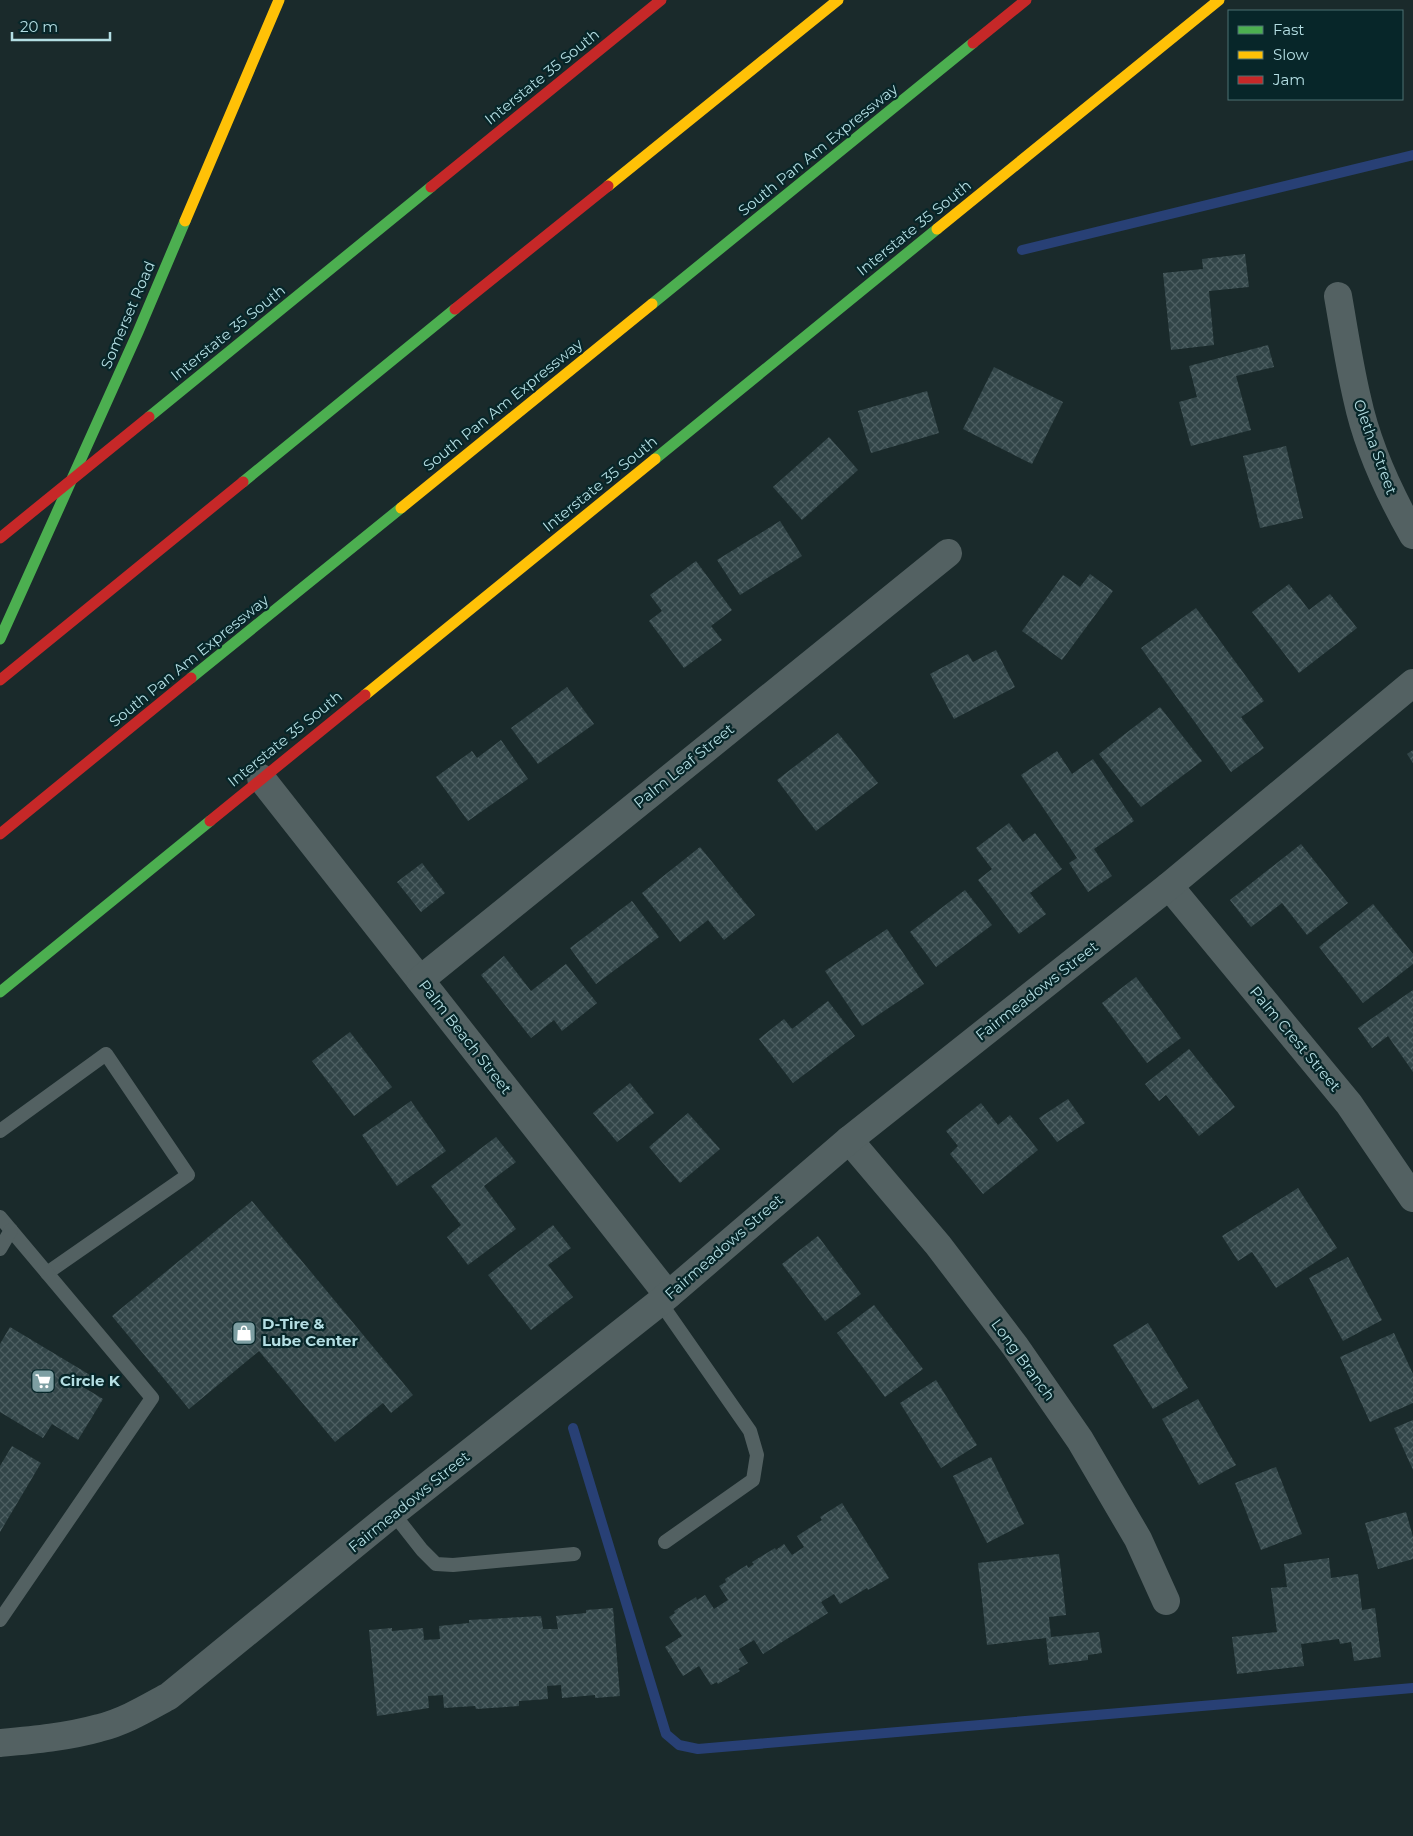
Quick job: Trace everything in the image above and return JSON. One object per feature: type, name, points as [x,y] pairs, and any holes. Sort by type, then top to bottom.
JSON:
[{"type":"main road","name":"Somerset Road","points":[[0,639],[138,332],[279,0]]},
{"type":"main road","name":"Interstate 35 South","points":[[0,538],[661,0]]},
{"type":"main road","points":[[0,680],[838,0]]},
{"type":"main road","name":"South Pan Am Expressway","points":[[0,834],[1026,0]]},
{"type":"main road","name":"Interstate 35 South","points":[[0,992],[1219,0]]},
{"type":"street","name":"Oletha Street","points":[[1338,296],[1357,399],[1377,460],[1396,505],[1413,535]]},
{"type":"street","name":"Palm Leaf Street","points":[[420,980],[948,553]]},
{"type":"street","name":"Fairmeadows Street","points":[[0,1743],[55,1737],[101,1728],[134,1715],[169,1696],[393,1513],[664,1298],[849,1140],[1169,886],[1413,682]]},
{"type":"street","name":"Palm Beach Street","points":[[261,778],[420,980],[664,1298]]},
{"type":"street","name":"Palm Crest Street","points":[[1169,886],[1349,1104],[1413,1198]]},
{"type":"street","name":"Long Branch","points":[[849,1140],[938,1245],[1015,1346],[1080,1440],[1138,1539],[1166,1601]]},
{"type":"lane","points":[[0,1131],[106,1054],[188,1175],[48,1273]]},
{"type":"lane","points":[[0,1217],[152,1398],[0,1620]]},
{"type":"lane","points":[[0,1249],[11,1230]]},
{"type":"lane","points":[[664,1298],[750,1431],[757,1454],[753,1480],[665,1542]]},
{"type":"lane","points":[[393,1513],[422,1550],[436,1564],[453,1565],[574,1554]]},
{"type":"building","points":[[1245,254],[1249,287],[1209,291],[1214,345],[1171,350],[1163,273],[1203,269],[1202,259]]},
{"type":"building","points":[[1268,345],[1274,367],[1236,376],[1251,430],[1191,446],[1179,402],[1197,397],[1189,366]]},
{"type":"building","points":[[994,367],[1063,402],[1032,464],[963,429]]},
{"type":"building","points":[[927,391],[939,433],[871,453],[858,411]]},
{"type":"building","points":[[829,437],[858,470],[802,520],[773,487]]},
{"type":"building","points":[[1286,446],[1303,518],[1260,528],[1243,456]]},
{"type":"building","points":[[780,521],[802,556],[740,595],[717,560]]},
{"type":"building","points":[[696,561],[732,610],[711,626],[722,640],[684,668],[649,621],[662,611],[650,595]]},
{"type":"building","points":[[1090,574],[1113,591],[1062,660],[1022,631],[1063,575],[1080,587]]},
{"type":"building","points":[[1289,584],[1309,610],[1330,594],[1357,628],[1299,673],[1252,612]]},
{"type":"building","points":[[1196,608],[1264,701],[1241,717],[1264,748],[1231,772],[1141,648]]},
{"type":"building","points":[[996,650],[1015,687],[954,719],[930,674],[968,654],[973,662]]},
{"type":"building","points":[[567,687],[594,724],[538,764],[511,728]]},
{"type":"building","points":[[1160,707],[1202,761],[1141,807],[1099,754]]},
{"type":"building","points":[[838,733],[878,783],[816,831],[777,780]]},
{"type":"building","points":[[501,740],[528,779],[468,821],[436,777],[472,751],[477,758]]},
{"type":"building","points":[[1413,750],[1413,763],[1407,754]]},
{"type":"building","points":[[1057,751],[1072,774],[1093,759],[1134,821],[1094,849],[1112,876],[1088,892],[1069,863],[1077,858],[1021,775]]},
{"type":"building","points":[[1009,823],[1023,842],[1035,833],[1062,869],[1030,893],[1046,914],[1019,934],[978,880],[992,869],[976,848]]},
{"type":"building","points":[[1301,844],[1348,903],[1307,935],[1282,903],[1251,927],[1230,900]]},
{"type":"building","points":[[700,847],[755,915],[724,940],[708,920],[680,942],[642,893]]},
{"type":"building","points":[[422,863],[445,893],[421,912],[397,882]]},
{"type":"building","points":[[965,890],[992,925],[936,967],[910,932]]},
{"type":"building","points":[[632,901],[659,937],[596,984],[570,948]]},
{"type":"building","points":[[1373,904],[1413,954],[1413,964],[1363,1003],[1319,947]]},
{"type":"building","points":[[887,929],[924,984],[862,1026],[825,971]]},
{"type":"building","points":[[504,956],[531,991],[566,964],[597,1003],[562,1031],[554,1020],[531,1038],[481,975]]},
{"type":"building","points":[[1136,977],[1181,1038],[1147,1063],[1102,1003]]},
{"type":"building","points":[[1413,990],[1413,1072],[1388,1036],[1372,1048],[1358,1028]]},
{"type":"building","points":[[828,1001],[855,1036],[793,1083],[759,1039],[784,1019],[792,1029]]},
{"type":"building","points":[[350,1032],[392,1087],[354,1116],[312,1061]]},
{"type":"building","points":[[1189,1049],[1235,1107],[1199,1136],[1166,1095],[1159,1101],[1145,1084]]},
{"type":"building","points":[[630,1083],[654,1113],[617,1142],[593,1113]]},
{"type":"building","points":[[1068,1099],[1085,1123],[1057,1142],[1039,1118]]},
{"type":"building","points":[[411,1101],[446,1151],[397,1186],[362,1135]]},
{"type":"building","points":[[981,1103],[998,1125],[1010,1115],[1038,1150],[983,1194],[950,1154],[958,1146],[946,1131]]},
{"type":"building","points":[[688,1113],[720,1149],[680,1183],[649,1147]]},
{"type":"building","points":[[496,1137],[516,1162],[484,1186],[516,1229],[468,1265],[447,1237],[461,1225],[431,1186]]},
{"type":"building","points":[[1298,1188],[1337,1248],[1276,1288],[1252,1252],[1238,1261],[1222,1236]]},
{"type":"building","name":"D-Tire & Lube Center","points":[[252,1201],[413,1395],[391,1413],[383,1403],[335,1442],[259,1351],[189,1409],[112,1316]]},
{"type":"building","points":[[553,1225],[571,1248],[548,1265],[573,1297],[531,1330],[488,1275]]},
{"type":"building","points":[[818,1236],[861,1294],[825,1321],[782,1264]]},
{"type":"building","points":[[1348,1257],[1382,1320],[1343,1341],[1309,1278]]},
{"type":"building","points":[[874,1305],[923,1369],[885,1397],[837,1333]]},
{"type":"building","points":[[1148,1323],[1188,1388],[1153,1409],[1113,1345]]},
{"type":"building","name":"Circle K","points":[[10,1327],[90,1375],[83,1387],[103,1399],[78,1440],[52,1424],[43,1438],[0,1412],[0,1344]]},
{"type":"building","points":[[1394,1333],[1413,1374],[1413,1403],[1370,1422],[1340,1357]]},
{"type":"building","points":[[936,1380],[977,1445],[941,1468],[900,1403]]},
{"type":"building","points":[[1198,1399],[1236,1465],[1199,1485],[1162,1419]]},
{"type":"building","points":[[1413,1420],[1413,1470],[1394,1428]]},
{"type":"building","points":[[12,1446],[41,1463],[0,1532],[0,1466]]},
{"type":"building","points":[[991,1457],[1024,1524],[987,1543],[953,1476]]},
{"type":"building","points":[[1276,1467],[1302,1534],[1261,1550],[1235,1483]]},
{"type":"building","points":[[842,1503],[889,1578],[840,1604],[834,1594],[821,1602],[828,1613],[763,1654],[754,1640],[739,1649],[748,1663],[738,1669],[740,1671],[718,1684],[717,1682],[711,1685],[699,1666],[683,1676],[665,1647],[682,1636],[669,1617],[675,1613],[674,1611],[696,1597],[697,1600],[705,1595],[714,1609],[728,1600],[719,1586],[726,1582],[725,1579],[747,1565],[748,1568],[754,1564],[752,1562],[784,1544],[792,1555],[804,1547],[797,1536],[822,1520],[820,1517]]},
{"type":"building","points":[[1406,1512],[1413,1537],[1413,1559],[1378,1569],[1365,1523]]},
{"type":"building","points":[[1059,1554],[1066,1615],[1049,1617],[1051,1637],[1099,1632],[1102,1653],[1088,1655],[1088,1660],[1049,1665],[1046,1638],[987,1645],[978,1563]]},
{"type":"building","points":[[1329,1558],[1331,1578],[1358,1574],[1362,1610],[1375,1608],[1381,1657],[1354,1661],[1351,1642],[1340,1644],[1339,1639],[1301,1644],[1304,1666],[1237,1674],[1232,1637],[1277,1632],[1271,1588],[1287,1587],[1284,1564]]},
{"type":"building","points":[[613,1608],[620,1696],[595,1698],[595,1695],[562,1698],[561,1685],[547,1686],[548,1699],[519,1701],[519,1706],[476,1709],[475,1706],[444,1708],[443,1695],[428,1696],[429,1708],[377,1716],[369,1630],[392,1628],[392,1631],[423,1628],[424,1640],[440,1639],[439,1626],[469,1623],[469,1620],[541,1616],[543,1629],[558,1629],[556,1616],[586,1613],[586,1610]]},
{"type":"waterway","points":[[1022,250],[1413,155]]},
{"type":"waterway","points":[[573,1428],[666,1734],[679,1745],[698,1749],[1413,1688]]},
{"type":"traffic: fast","points":[[652,304],[973,43]]},
{"type":"traffic: fast","points":[[149,417],[431,187]]},
{"type":"traffic: fast","points":[[0,639],[138,332],[185,221]]},
{"type":"traffic: fast","points":[[655,459],[937,229]]},
{"type":"traffic: fast","points":[[243,482],[455,309]]},
{"type":"traffic: fast","points":[[191,678],[401,508]]},
{"type":"traffic: fast","points":[[0,992],[210,821]]},
{"type":"traffic: slow","points":[[185,221],[279,0]]},
{"type":"traffic: slow","points":[[608,186],[838,0]]},
{"type":"traffic: slow","points":[[937,229],[1219,0]]},
{"type":"traffic: slow","points":[[401,508],[652,304]]},
{"type":"traffic: slow","points":[[365,695],[655,459]]},
{"type":"traffic: jam","points":[[431,187],[661,0]]},
{"type":"traffic: jam","points":[[973,43],[1026,0]]},
{"type":"traffic: jam","points":[[455,309],[608,186]]},
{"type":"traffic: jam","points":[[0,538],[149,417]]},
{"type":"traffic: jam","points":[[0,680],[243,482]]},
{"type":"traffic: jam","points":[[0,834],[191,678]]},
{"type":"traffic: jam","points":[[210,821],[365,695]]},
{"type":"place","name":"D-Tire & Lube Center","points":[[244,1333]]},
{"type":"place","name":"Circle K","points":[[43,1381]]}]
